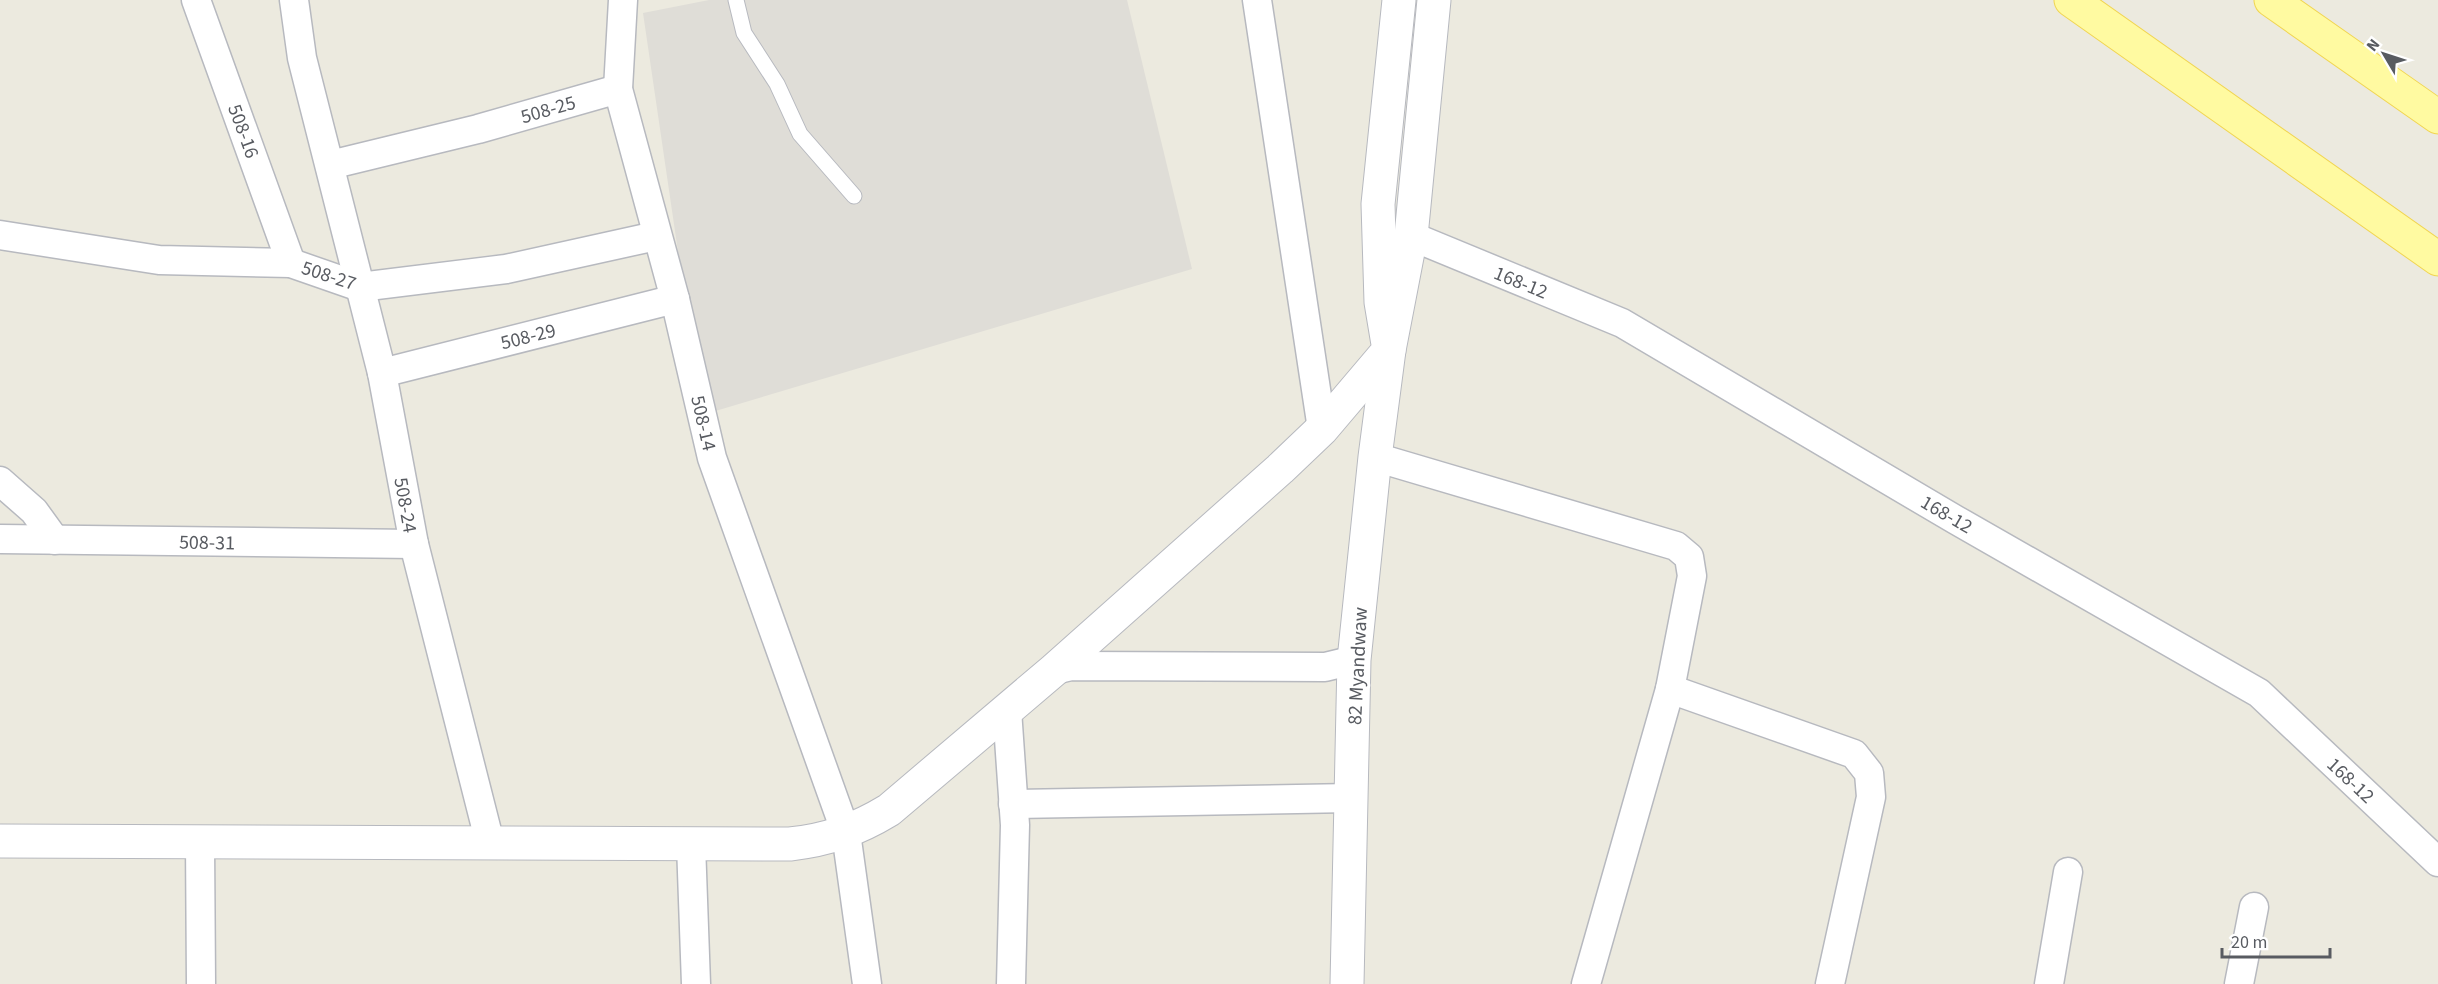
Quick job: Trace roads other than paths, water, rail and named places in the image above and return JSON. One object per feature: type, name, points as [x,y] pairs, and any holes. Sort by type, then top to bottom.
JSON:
[{"type":"main road","points":[[2071,0],[2438,259]]},
{"type":"main road","points":[[2271,0],[2438,117]]},
{"type":"street","name":"508-16","points":[[196,0],[291,263]]},
{"type":"street","name":"508-24","points":[[294,0],[302,58],[382,373],[414,544],[490,843]]},
{"type":"street","name":"508-14","points":[[623,0],[618,89],[656,236],[675,299],[712,458],[846,833],[867,984]]},
{"type":"street","points":[[1257,0],[1322,429]]},
{"type":"street","points":[[1389,350],[1381,302],[1378,204],[1399,0]]},
{"type":"street","points":[[0,841],[790,844],[818,841],[846,833],[888,810],[1054,670],[1322,429],[1389,350],[1411,236],[1434,0]]},
{"type":"street","name":"508-25","points":[[330,165],[478,129],[618,89]]},
{"type":"street","name":"508-27","points":[[0,235],[159,260],[291,263],[360,287],[506,268],[656,236]]},
{"type":"street","name":"168-12","points":[[1411,236],[1622,323],[1956,520],[2259,693],[2438,862]]},
{"type":"street","name":"508-29","points":[[382,373],[675,299]]},
{"type":"street","name":"82 Myandwaw","points":[[1347,984],[1354,660],[1375,457],[1389,350]]},
{"type":"street","points":[[1375,457],[1676,546],[1689,556],[1692,576],[1670,689],[1586,984]]},
{"type":"street","points":[[0,481],[34,511],[55,540]]},
{"type":"street","name":"508-31","points":[[0,539],[414,544]]},
{"type":"street","points":[[1054,670],[1071,666],[1325,666],[1354,660]]},
{"type":"street","points":[[1670,689],[1854,754],[1869,773],[1871,797],[1830,984]]},
{"type":"street","points":[[1007,710],[1013,804],[1011,984]]},
{"type":"street","points":[[1013,804],[1352,798]]},
{"type":"street","points":[[200,842],[201,984]]},
{"type":"street","points":[[691,843],[696,984]]},
{"type":"street","points":[[2049,984],[2068,872]]},
{"type":"street","points":[[2239,984],[2254,907]]},
{"type":"lane","points":[[736,0],[744,33],[777,84],[800,134],[854,195]]}]
